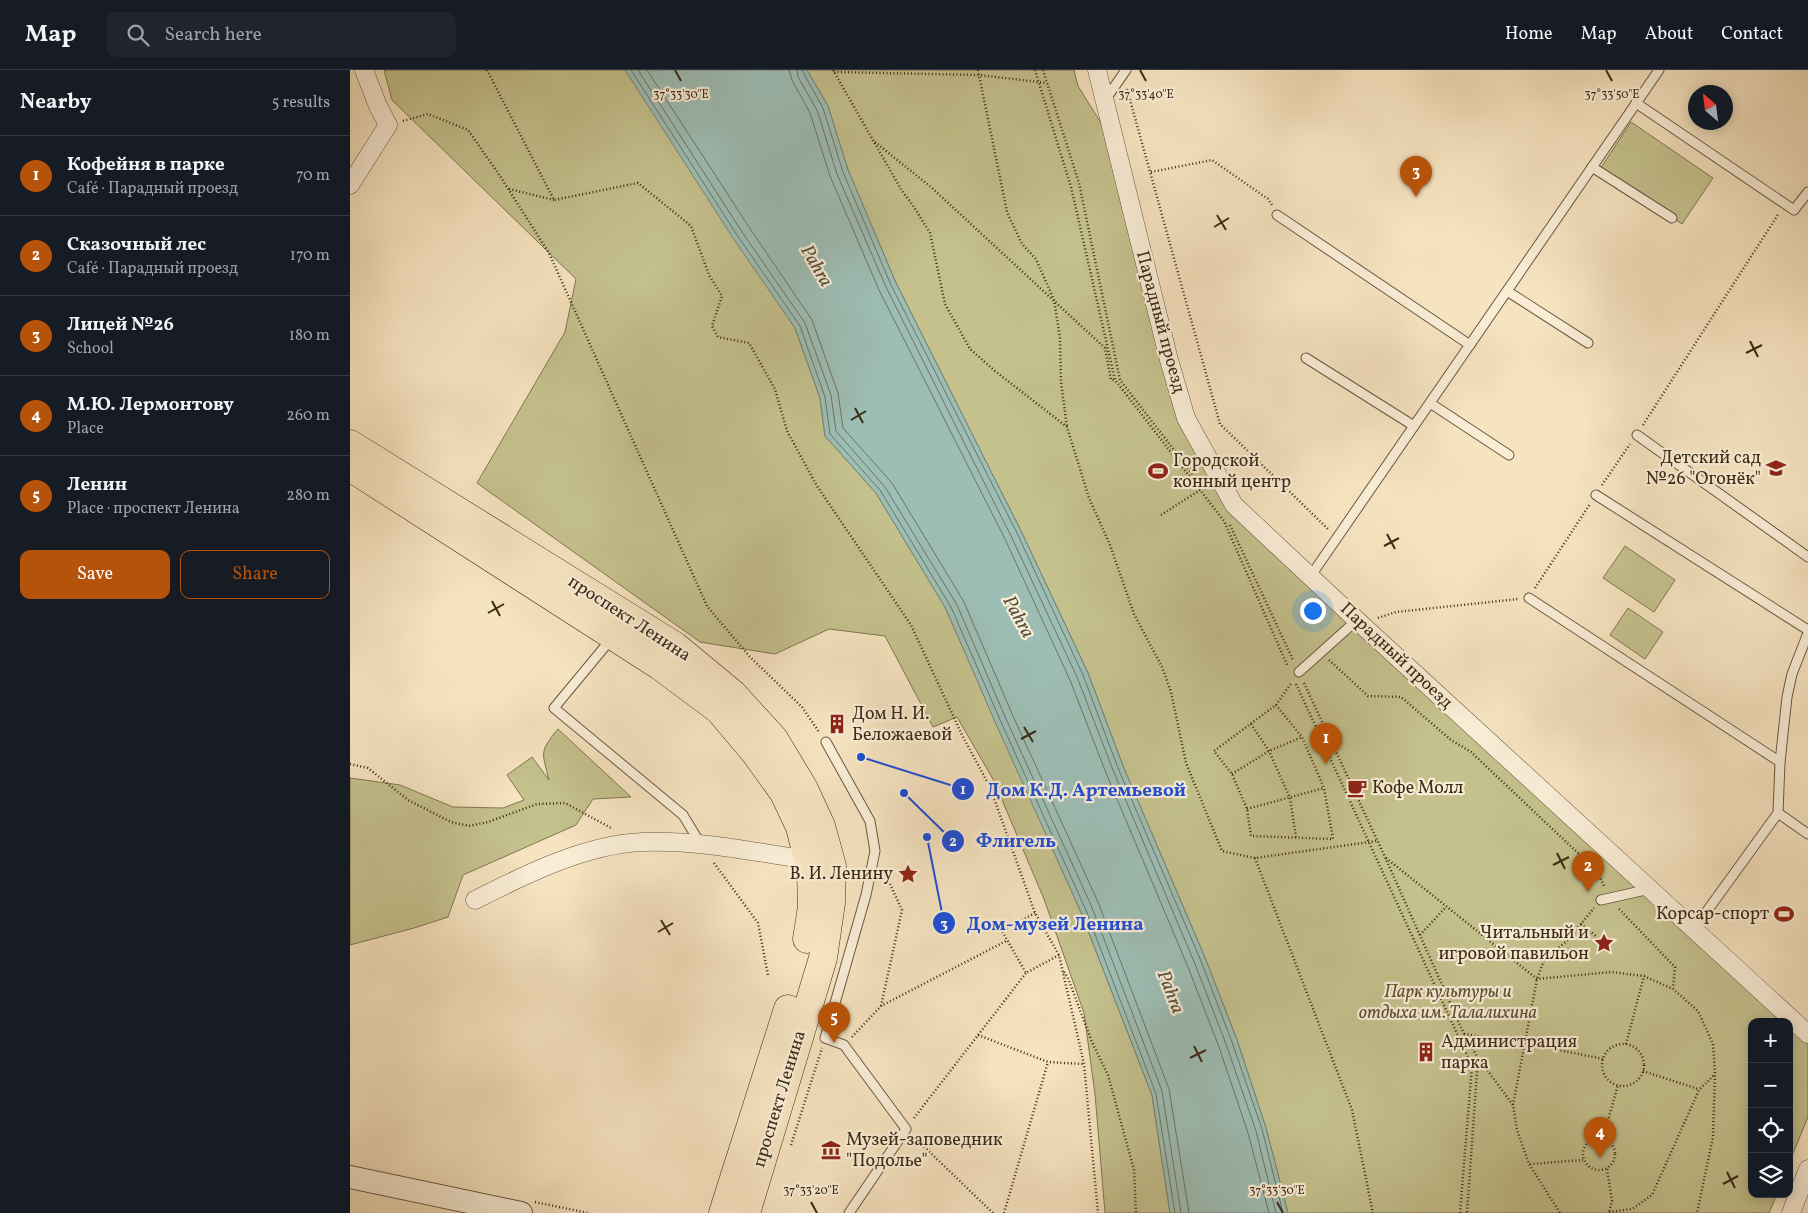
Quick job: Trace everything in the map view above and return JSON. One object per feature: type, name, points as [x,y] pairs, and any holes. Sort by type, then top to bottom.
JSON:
[{"type":"main road","name":"проспект Ленина","points":[[350,444],[675,646],[733,694],[774,739],[804,789],[821,826],[832,866],[831,903],[823,958],[746,1213]]},
{"type":"main road","name":"проспект Ленина","points":[[350,467],[660,666],[719,710],[756,754],[784,794],[800,827],[809,860],[812,907],[804,961],[723,1213]]},
{"type":"street","points":[[350,185],[388,125],[378,106],[364,70]]},
{"type":"street","name":"Парадный проезд","points":[[1096,70],[1168,360],[1186,418],[1234,505],[1808,1034]]},
{"type":"street","points":[[474,900],[525,875],[594,850],[641,842],[700,843],[809,860]]},
{"type":"street","points":[[1791,1213],[1808,1169]]},
{"type":"street","points":[[350,1177],[521,1213]]},
{"type":"lane","points":[[1310,576],[1659,70]]},
{"type":"lane","points":[[1103,95],[1110,93],[1125,72]]},
{"type":"lane","points":[[1636,103],[1794,210],[1808,192]]},
{"type":"lane","points":[[1592,167],[1672,218]]},
{"type":"lane","points":[[1278,215],[1470,344]]},
{"type":"lane","points":[[1507,291],[1588,343]]},
{"type":"lane","points":[[1306,358],[1414,426]]},
{"type":"lane","points":[[1430,403],[1509,454]]},
{"type":"lane","points":[[1637,435],[1808,557]]},
{"type":"lane","points":[[1596,495],[1808,631],[1792,674],[1787,697],[1780,762],[1778,813],[1694,929]]},
{"type":"lane","points":[[1529,598],[1780,762]]},
{"type":"lane","points":[[1296,676],[1320,652],[1359,622]]},
{"type":"lane","points":[[614,636],[554,708],[683,815],[700,843]]},
{"type":"lane","points":[[826,742],[870,821],[875,851],[866,895],[825,1038],[844,1045],[906,1129],[849,1213]]},
{"type":"lane","points":[[1778,813],[1808,834]]},
{"type":"lane","points":[[1605,900],[1650,888]]},
{"type":"path","points":[[487,70],[554,200]]},
{"type":"path","points":[[978,70],[1007,212],[1022,244],[1036,259],[1054,300],[1060,338],[1061,382],[1067,427],[1089,498],[1110,545],[1134,614],[1162,667],[1171,692],[1186,763],[1222,851],[1255,858],[1377,841]]},
{"type":"path","points":[[1035,70],[1071,187],[1107,348],[1111,380],[1120,380]]},
{"type":"path","points":[[1043,70],[1079,183],[1120,380],[1202,488],[1224,521],[1296,676],[1385,857],[1464,1034],[1478,1058],[1513,1105]]},
{"type":"path","points":[[834,71],[980,75],[1048,83]]},
{"type":"path","points":[[834,71],[902,191],[930,233],[946,304],[970,349],[1067,427]]},
{"type":"path","points":[[1125,72],[1220,424],[1337,538]]},
{"type":"path","points":[[388,125],[428,114],[468,130],[550,253],[707,606],[749,656],[802,706],[826,742]]},
{"type":"path","points":[[872,140],[932,188],[1107,348],[1113,348]]},
{"type":"path","points":[[1151,172],[1212,160],[1268,199],[1278,215]]},
{"type":"path","points":[[509,189],[554,200],[638,184],[691,226],[709,275],[722,296],[712,326],[718,337],[749,343],[775,389],[788,431],[817,486],[911,625],[962,735],[990,787],[1035,913],[1059,955],[1084,1064],[1098,1213]]},
{"type":"path","points":[[1359,622],[1396,612],[1529,598],[1637,435],[1785,204]]},
{"type":"path","points":[[1115,380],[1226,516],[1369,842],[1472,1066],[1460,1213]]},
{"type":"path","points":[[1161,515],[1202,488]]},
{"type":"path","points":[[1320,652],[1368,696],[1401,697],[1450,740],[1471,752],[1597,871],[1605,900],[1675,967],[1673,989]]},
{"type":"path","points":[[1276,705],[1302,738],[1324,788],[1332,839],[1251,836],[1247,809],[1232,774],[1214,751],[1276,705],[1296,676]]},
{"type":"path","points":[[1251,724],[1269,751],[1290,798],[1296,838]]},
{"type":"path","points":[[1232,774],[1269,751],[1302,738]]},
{"type":"path","points":[[350,764],[368,768],[408,800],[451,822],[469,826],[488,822],[537,804],[564,803],[641,842]]},
{"type":"path","points":[[1247,809],[1324,788]]},
{"type":"path","points":[[700,843],[758,923],[768,975]]},
{"type":"path","points":[[875,851],[902,910],[882,1006]]},
{"type":"path","points":[[1385,857],[1537,979],[1611,972],[1644,976],[1673,989],[1698,1011],[1713,1044],[1715,1074],[1713,1137],[1697,1213]]},
{"type":"path","points":[[1255,858],[1352,1110],[1373,1213]]},
{"type":"path","points":[[1560,1213],[1530,1164],[1517,1130],[1513,1105],[1537,979],[1544,960],[1568,940],[1605,900]]},
{"type":"path","points":[[1420,935],[1446,906]]},
{"type":"path","points":[[1026,973],[1002,931],[1035,913]]},
{"type":"path","points":[[1581,924],[1597,937]]},
{"type":"path","points":[[844,1045],[882,1006],[1008,940]]},
{"type":"path","points":[[993,1213],[906,1129],[1026,973],[1059,955]]},
{"type":"path","points":[[1062,969],[1068,978],[1092,1042],[1108,1074],[1134,1170],[1136,1213]]},
{"type":"path","points":[[1626,1044],[1644,976]]},
{"type":"path","points":[[1464,1034],[1524,1043],[1603,1059]]},
{"type":"path","points":[[978,1035],[1048,1062],[1084,1064]]},
{"type":"path","points":[[790,1149],[825,1038]]},
{"type":"path","points":[[1626,1044],[1635,1047],[1641,1054],[1644,1062],[1643,1071],[1633,1083],[1618,1085],[1610,1082],[1604,1075],[1603,1059],[1606,1052],[1612,1047],[1626,1044]]},
{"type":"path","points":[[1467,1213],[1478,1058]]},
{"type":"path","points":[[1004,1213],[1048,1062]]},
{"type":"path","points":[[1643,1071],[1699,1090]]},
{"type":"path","points":[[1607,1169],[1612,1201],[1608,1213],[1632,1209],[1652,1195],[1699,1090],[1715,1074]]},
{"type":"path","points":[[1603,1138],[1618,1085]]},
{"type":"path","points":[[1603,1138],[1613,1146],[1615,1159],[1607,1169],[1593,1170],[1583,1160],[1583,1148],[1591,1139],[1603,1138]]},
{"type":"path","points":[[1530,1164],[1583,1160]]},
{"type":"green space","points":[[384,70],[627,70],[795,328],[820,398],[825,436],[876,493],[944,605],[1080,910],[1152,1095],[1170,1213],[1105,1213],[1095,1094],[1084,1013],[1044,899],[994,781],[957,717],[933,727],[885,636],[829,629],[775,654],[700,642],[477,483],[565,332],[576,279],[392,100]]},
{"type":"green space","name":"Парк культуры и отдыха им. Талалихина","points":[[807,70],[1074,70],[1078,86],[1101,123],[1179,424],[1232,514],[1640,892],[1780,1018],[1748,1018],[1748,1198],[1775,1198],[1769,1213],[1288,1213],[1266,1128],[1237,1040],[1206,960],[1123,766],[1088,673],[1021,531],[896,283],[848,170],[828,106]]},
{"type":"green space","points":[[1631,122],[1713,178],[1682,224],[1600,169]]},
{"type":"green space","points":[[1625,546],[1675,580],[1654,612],[1603,578]]},
{"type":"green space","points":[[1628,608],[1663,632],[1645,659],[1610,635]]},
{"type":"green space","points":[[558,729],[631,797],[593,799],[576,825],[463,875],[448,917],[350,945],[350,778],[400,785],[453,807],[503,808],[524,800],[507,775],[532,757],[549,780],[544,753],[545,748]]},
{"type":"green space","points":[[1793,1030],[1808,1043],[1808,1117],[1793,1153]]},
{"type":"water","name":"Pahra","points":[[625,70],[807,70],[828,106],[848,170],[896,283],[1021,531],[1088,673],[1123,766],[1206,960],[1237,1040],[1266,1128],[1288,1213],[1170,1213],[1152,1095],[1080,910],[946,609],[876,493],[825,436],[820,398],[795,328],[733,238]]},
{"type":"place","name":"Лицей №26","points":[[1416,197]]},
{"type":"place","name":"Детский сад №26 \"Огонёк\"","points":[[1776,468]]},
{"type":"place","name":"Городской конный центр","points":[[1158,471]]},
{"type":"place","name":"Дом Н. И. Беложаевой","points":[[837,724]]},
{"type":"place","name":"Дом К.Д. Артемьевой","points":[[861,757]]},
{"type":"place","name":"Кофейня в парке","points":[[1326,764]]},
{"type":"place","name":"Кофе Молл","points":[[1357,788]]},
{"type":"place","name":"Флигель","points":[[904,793]]},
{"type":"place","name":"Дом-музей Ленина","points":[[927,837]]},
{"type":"place","name":"В. И. Ленину","points":[[908,874]]},
{"type":"place","name":"Сказочный лес","points":[[1588,892]]},
{"type":"place","name":"Корсар-спорт","points":[[1784,914]]},
{"type":"place","name":"Читальный и игровой павильон","points":[[1604,943]]},
{"type":"place","name":"Ленин","points":[[834,1043]]},
{"type":"place","name":"Администрация парка","points":[[1426,1052]]},
{"type":"place","name":"Музей-заповедник \"Подолье\"","points":[[831,1150]]},
{"type":"place","name":"М.Ю. Лермонтову","points":[[1600,1158]]}]
